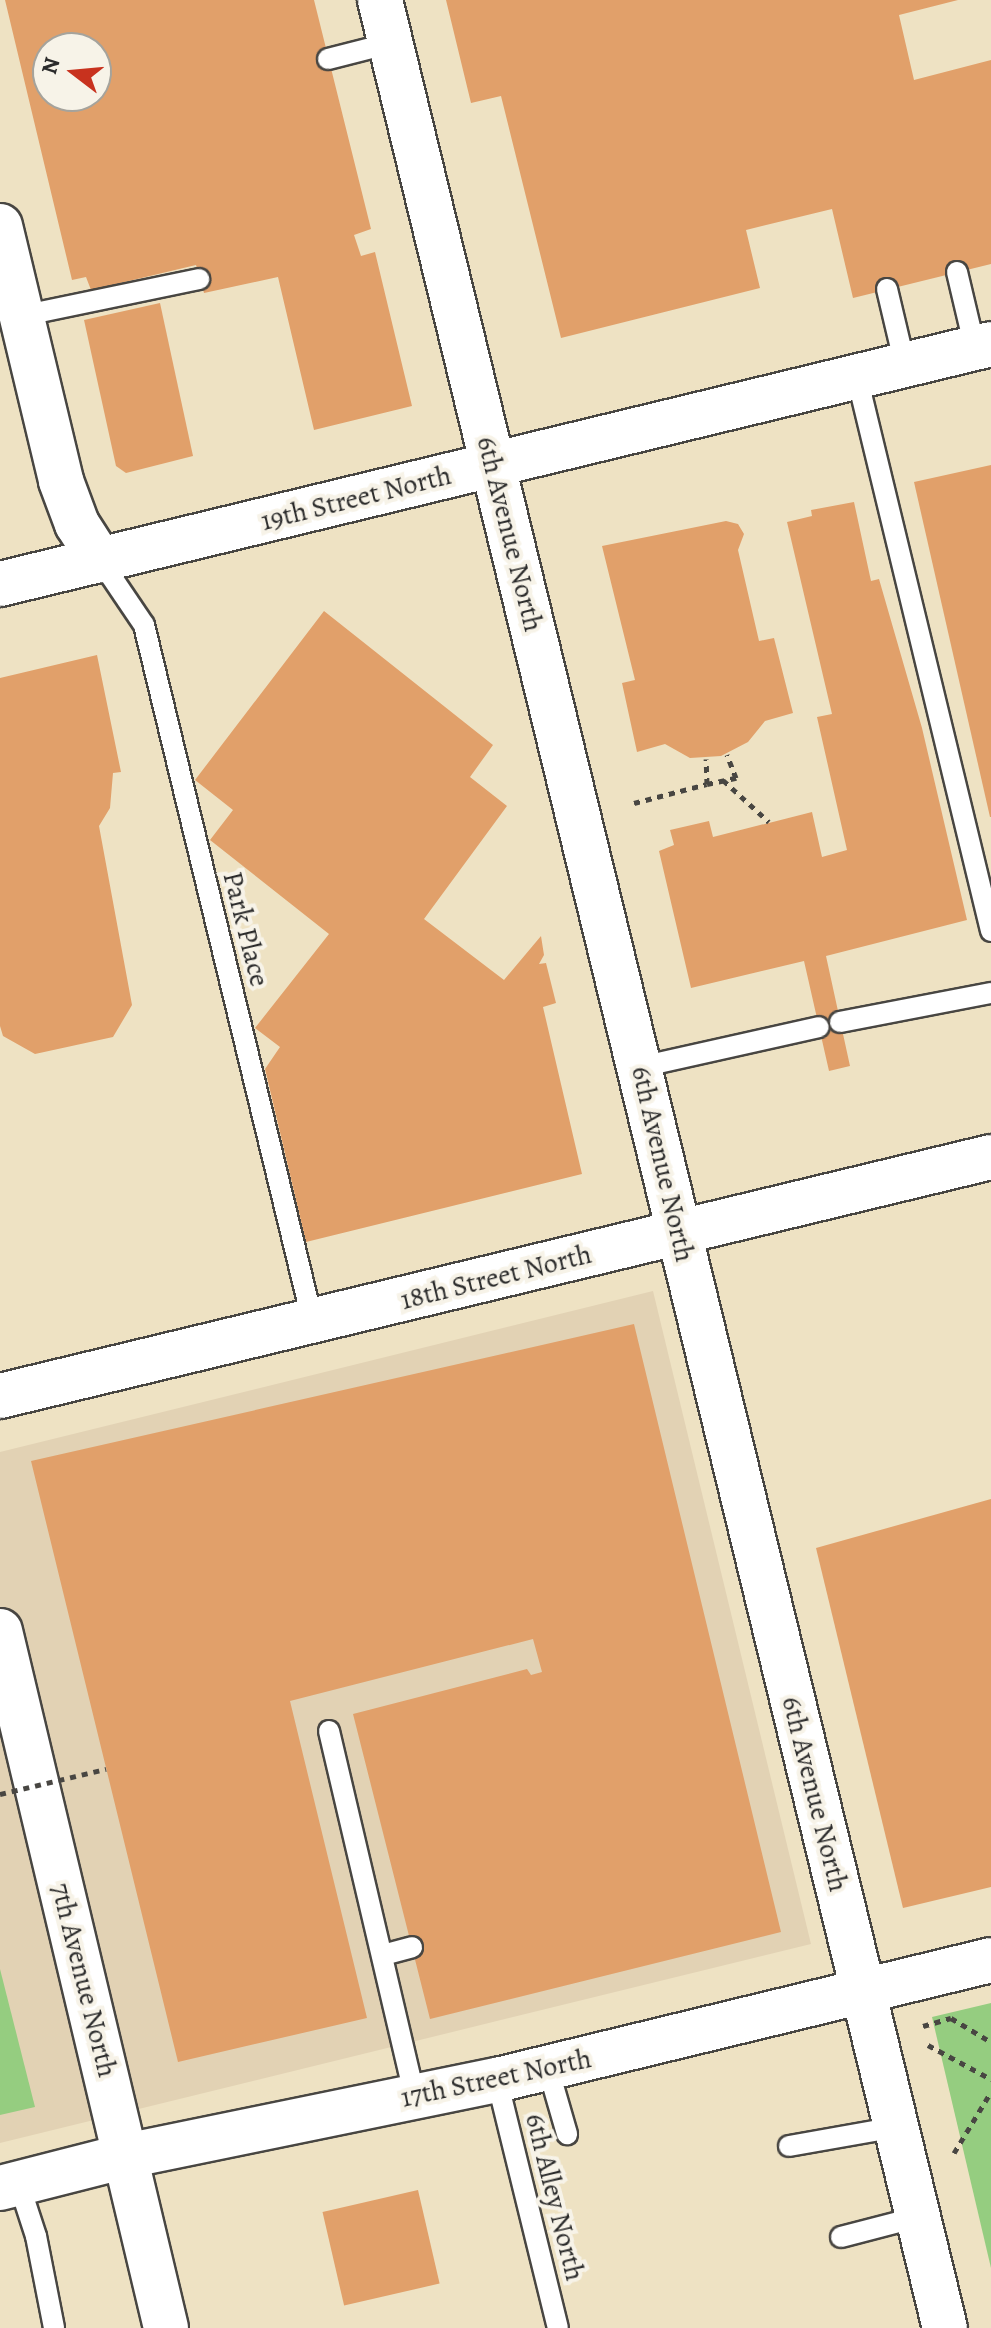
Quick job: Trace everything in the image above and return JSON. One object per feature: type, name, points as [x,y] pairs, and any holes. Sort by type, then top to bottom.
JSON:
[{"type":"main road","name":"6th Avenue North","points":[[380,0],[945,2328]]},
{"type":"main road","points":[[0,226],[61,481],[77,524],[100,560]]},
{"type":"main road","name":"19th Street North","points":[[0,584],[983,346]]},
{"type":"main road","name":"18th Street North","points":[[0,1396],[313,1323],[991,1157]]},
{"type":"main road","name":"7th Avenue North","points":[[0,1631],[166,2328]]},
{"type":"main road","name":"17th Street North","points":[[9,2186],[126,2156],[497,2080],[991,1960]]},
{"type":"lane","points":[[328,59],[391,43]]},
{"type":"lane","points":[[957,272],[983,346]]},
{"type":"lane","points":[[21,316],[199,279]]},
{"type":"lane","points":[[887,289],[905,365]]},
{"type":"lane","points":[[857,377],[991,931]]},
{"type":"lane","name":"Park Place","points":[[100,560],[144,625],[313,1323]]},
{"type":"lane","points":[[840,1022],[991,993]]},
{"type":"lane","points":[[640,1067],[819,1027]]},
{"type":"lane","points":[[329,1731],[415,2097]]},
{"type":"lane","points":[[383,1955],[412,1947]]},
{"type":"lane","points":[[548,2068],[567,2134]]},
{"type":"lane","name":"6th Alley North","points":[[497,2080],[558,2328]]},
{"type":"lane","points":[[789,2146],[897,2127]]},
{"type":"lane","points":[[9,2186],[36,2236],[54,2328]]},
{"type":"lane","points":[[841,2237],[918,2217]]},
{"type":"path","points":[[634,803],[736,778],[727,755]]},
{"type":"path","points":[[706,759],[707,784]]},
{"type":"path","points":[[723,780],[769,822]]},
{"type":"path","points":[[0,1794],[106,1769]]},
{"type":"path","points":[[923,2026],[951,2018],[991,2042]]},
{"type":"path","points":[[928,2045],[991,2079]]},
{"type":"path","points":[[954,2153],[991,2092]]},
{"type":"shaded area","points":[[653,1291],[811,1944],[0,2143],[0,1452]]},
{"type":"green space","points":[[0,1969],[35,2107],[0,2115]]},
{"type":"green space","points":[[991,2003],[991,2268],[932,2017]]},
{"type":"building","points":[[5,0],[314,0],[371,229],[354,235],[361,256],[375,252],[412,406],[314,430],[278,277],[204,293],[196,265],[91,290],[86,277],[72,280]]},
{"type":"building","points":[[446,0],[958,0],[899,15],[914,80],[991,60],[991,264],[853,298],[832,209],[746,230],[760,288],[561,338],[501,96],[471,103]]},
{"type":"building","points":[[160,303],[193,456],[126,473],[116,466],[84,320]]},
{"type":"building","points":[[991,465],[991,817],[990,817],[914,482]]},
{"type":"building","points":[[854,502],[871,581],[879,579],[922,728],[967,920],[826,956],[850,1066],[829,1071],[804,961],[691,988],[659,851],[674,845],[670,830],[709,821],[713,837],[812,812],[822,857],[847,850],[817,717],[832,714],[787,522],[812,516],[811,510]]},
{"type":"building","points":[[726,521],[738,524],[744,534],[738,550],[759,641],[774,638],[793,713],[765,721],[748,742],[721,756],[690,758],[665,744],[637,752],[622,683],[635,680],[602,546]]},
{"type":"building","points":[[324,611],[493,745],[470,777],[507,806],[424,919],[504,980],[541,936],[544,955],[539,964],[546,963],[556,1003],[543,1007],[582,1174],[306,1242],[265,1069],[280,1047],[255,1028],[329,934],[210,840],[233,810],[195,780]]},
{"type":"building","points":[[97,655],[121,772],[113,773],[110,808],[99,826],[132,1005],[113,1037],[35,1054],[3,1036],[0,1026],[0,678]]},
{"type":"building","points":[[634,1324],[781,1932],[430,2019],[353,1714],[527,1669],[531,1675],[542,1672],[533,1639],[290,1701],[367,2018],[178,2062],[31,1461]]},
{"type":"building","points":[[991,1499],[991,1887],[903,1908],[816,1548]]},
{"type":"building","points":[[418,2190],[440,2284],[344,2306],[323,2212]]}]
